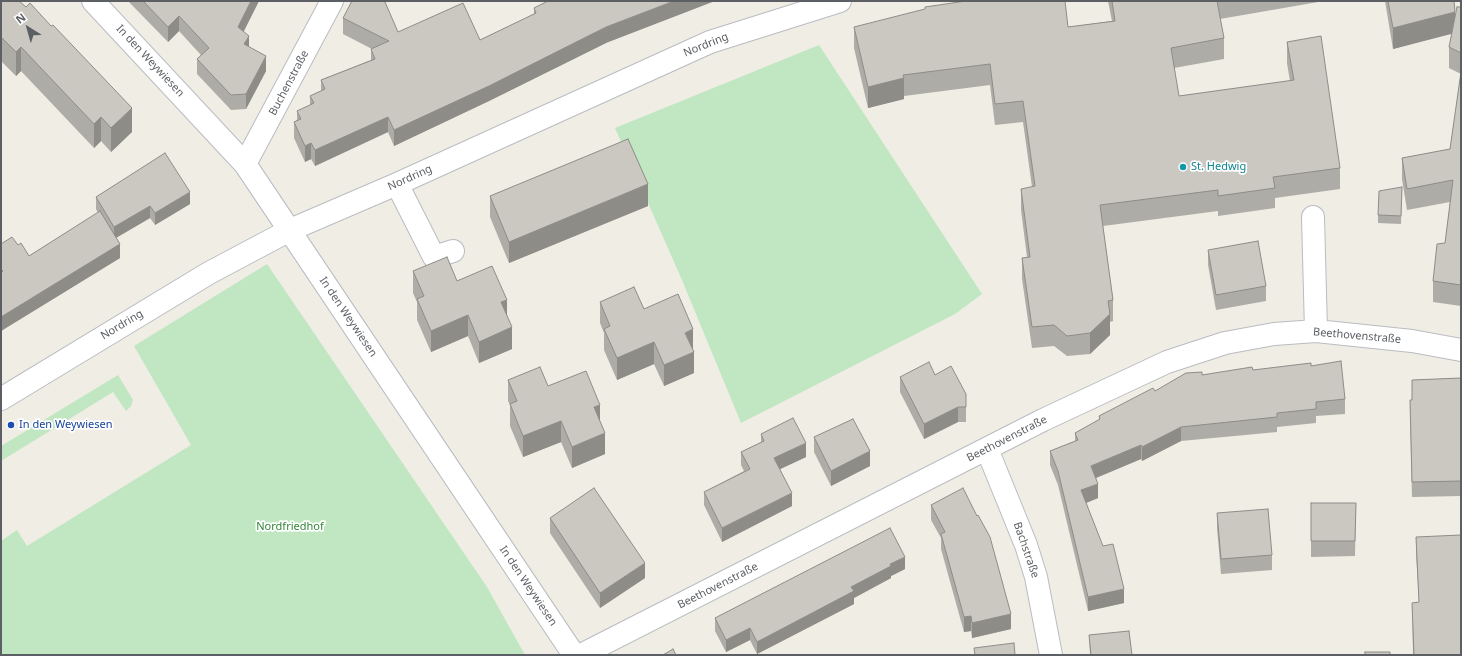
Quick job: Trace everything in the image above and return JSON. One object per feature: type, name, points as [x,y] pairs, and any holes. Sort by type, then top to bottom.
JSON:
[{"type":"street","name":"In den Weywiesen","points":[[93,1],[245,164],[574,655]]},
{"type":"street","name":"Buchenstraße","points":[[245,164],[332,1]]},
{"type":"street","name":"Nordring","points":[[1,399],[209,273],[290,230],[397,184],[710,42],[840,1]]},
{"type":"street","points":[[397,184],[434,256],[453,251]]},
{"type":"street","points":[[1313,218],[1316,331]]},
{"type":"street","name":"Beethovenstraße","points":[[581,655],[1043,420],[1167,362],[1225,343],[1274,334],[1316,331],[1412,341],[1461,350]]},
{"type":"street","name":"Bachstraße","points":[[986,449],[1030,558],[1036,577],[1051,655]]},
{"type":"green space","points":[[819,45],[982,294],[955,314],[741,423],[682,280],[615,128]]},
{"type":"green space","name":"Nordfriedhof","points":[[267,264],[487,587],[525,655],[1,655],[1,541],[17,530],[27,546],[191,445],[134,346]]},
{"type":"green space","points":[[118,375],[133,400],[131,406],[126,411],[113,392],[1,461],[1,446]]},
{"type":"building","points":[[1,1],[19,1],[26,7],[30,3],[132,108],[111,128],[101,117],[94,124],[21,47],[16,52],[1,37]]},
{"type":"building","points":[[143,1],[251,1],[238,27],[249,36],[244,44],[266,56],[246,94],[231,95],[197,59],[209,48],[179,16],[168,27]]},
{"type":"building","points":[[352,1],[385,2],[398,32],[463,3],[480,40],[536,13],[534,8],[548,1],[674,1],[606,27],[489,86],[394,130],[388,117],[315,150],[311,143],[305,146],[294,122],[301,119],[297,111],[314,103],[310,96],[325,89],[321,80],[375,59],[371,49],[389,41],[343,18]]},
{"type":"building","name":"St. Hedwig","points":[[966,1],[1065,1],[1068,27],[1115,21],[1112,1],[1217,1],[1224,38],[1171,48],[1179,96],[1294,80],[1287,42],[1321,36],[1340,168],[1273,177],[1275,188],[1218,196],[1218,190],[1100,205],[1113,300],[1108,301],[1110,314],[1090,333],[1067,336],[1054,325],[1032,327],[1022,258],[1030,257],[1021,189],[1035,186],[1023,101],[995,104],[990,64],[903,75],[904,78],[868,87],[854,27],[925,9],[925,7]]},
{"type":"building","points":[[1388,1],[1454,1],[1455,12],[1393,28]]},
{"type":"building","points":[[1457,7],[1461,7],[1461,53],[1449,47]]},
{"type":"building","points":[[1461,72],[1461,285],[1433,281],[1437,244],[1445,243],[1453,180],[1407,189],[1402,158],[1450,149]]},
{"type":"building","points":[[628,139],[648,184],[509,242],[490,196]]},
{"type":"building","points":[[165,153],[190,192],[155,213],[150,206],[114,227],[96,197]]},
{"type":"building","points":[[1402,187],[1401,216],[1378,215],[1379,191]]},
{"type":"building","points":[[100,211],[120,244],[1,317],[1,272],[3,271],[1,269],[1,244],[12,237],[18,245],[21,243],[29,256]]},
{"type":"building","points":[[1258,241],[1266,286],[1216,295],[1208,250]]},
{"type":"building","points":[[447,257],[457,281],[492,266],[507,300],[501,302],[512,327],[479,342],[468,315],[431,331],[417,299],[424,296],[413,271]]},
{"type":"building","points":[[634,287],[644,309],[678,294],[693,329],[685,333],[694,352],[664,365],[654,342],[617,358],[604,329],[610,326],[600,302]]},
{"type":"building","points":[[1341,361],[1345,399],[1316,402],[1316,409],[1277,413],[1277,417],[1181,427],[1142,447],[1141,445],[1091,466],[1098,484],[1081,490],[1103,546],[1113,544],[1124,589],[1088,597],[1058,471],[1050,451],[1078,440],[1075,433],[1100,419],[1099,416],[1153,388],[1155,391],[1186,373],[1202,372],[1202,375],[1252,367],[1253,370],[1311,363],[1311,366]]},
{"type":"building","points":[[929,362],[935,375],[951,366],[966,394],[966,407],[958,407],[924,424],[900,377]]},
{"type":"building","points":[[540,367],[548,386],[586,371],[600,405],[594,407],[605,433],[572,447],[561,421],[523,436],[510,404],[517,401],[508,380]]},
{"type":"building","points":[[1461,378],[1461,481],[1412,482],[1410,400],[1412,400],[1412,380]]},
{"type":"building","points":[[793,418],[806,443],[774,458],[792,493],[722,528],[704,492],[750,469],[741,452],[764,441],[761,434]]},
{"type":"building","points":[[853,419],[870,451],[831,471],[814,437]]},
{"type":"building","points":[[594,488],[645,563],[600,593],[550,518]]},
{"type":"building","points":[[963,488],[977,516],[978,515],[990,537],[1011,614],[972,623],[971,616],[964,617],[941,534],[945,532],[931,505]]},
{"type":"building","points":[[1311,503],[1356,503],[1355,541],[1311,541]]},
{"type":"building","points":[[1268,509],[1272,555],[1221,559],[1217,513]]},
{"type":"building","points":[[890,528],[905,557],[851,587],[854,591],[757,642],[750,628],[726,640],[715,618]]},
{"type":"building","points":[[1461,535],[1461,655],[1414,655],[1412,603],[1419,602],[1416,537]]},
{"type":"building","points":[[1129,631],[1132,655],[1091,655],[1089,635]]},
{"type":"building","points":[[1014,643],[1015,655],[975,655],[974,648]]},
{"type":"building","points":[[673,649],[676,655],[663,655]]},
{"type":"building","points":[[1365,652],[1390,652],[1390,655],[1365,655]]},
{"type":"place","name":"St. Hedwig","points":[[1183,167]]},
{"type":"place","name":"In den Weywiesen","points":[[11,425]]}]
